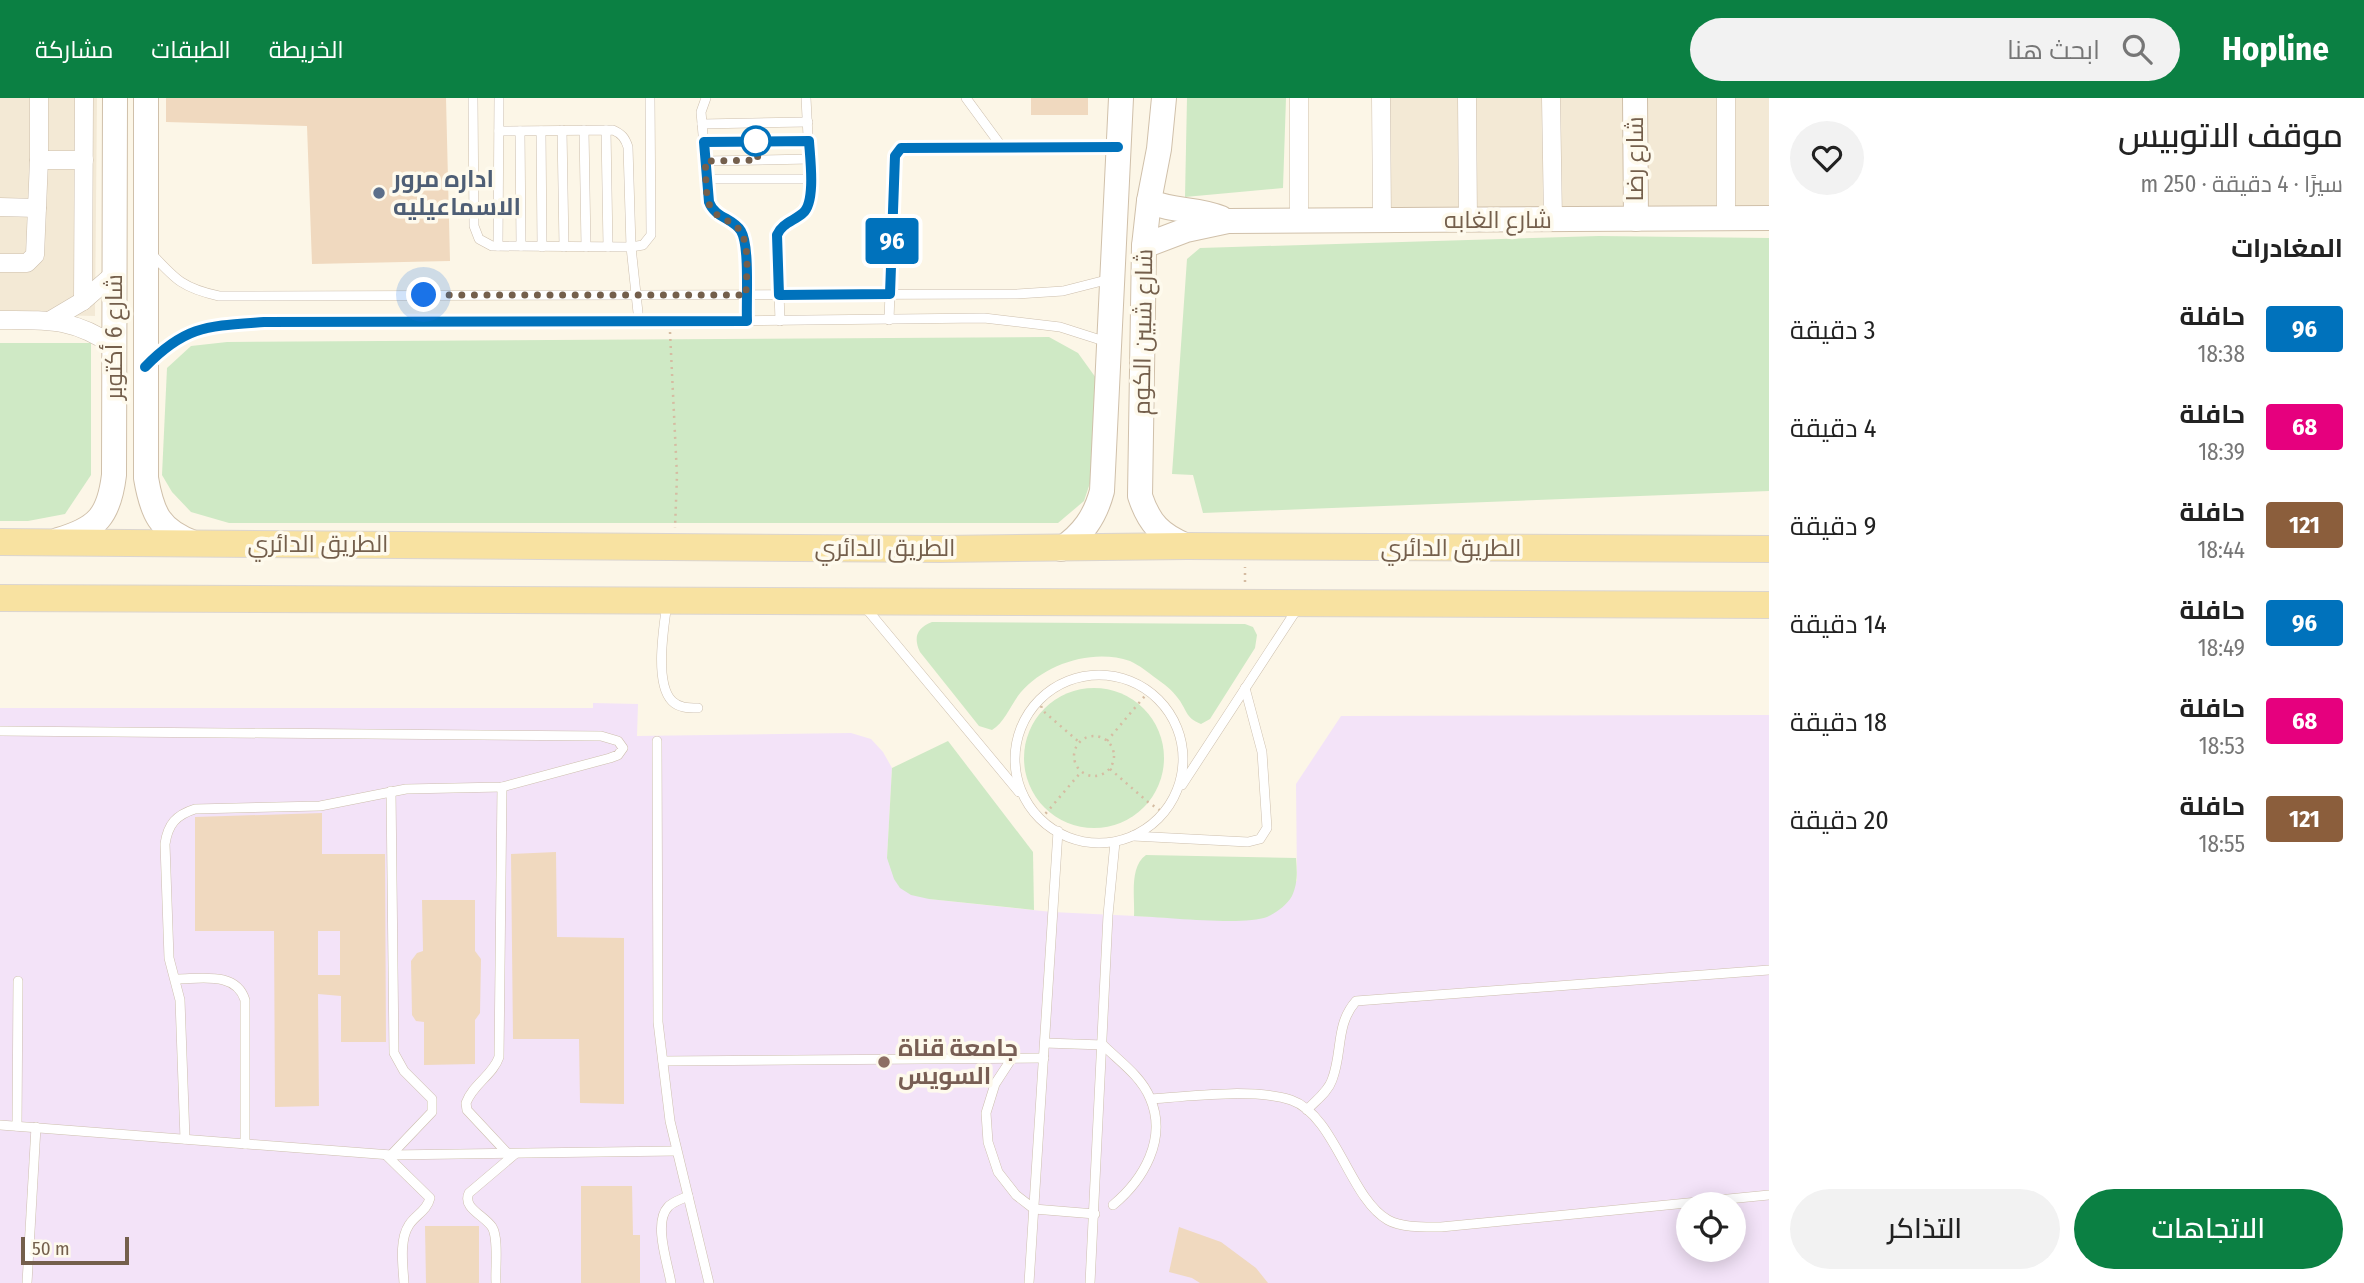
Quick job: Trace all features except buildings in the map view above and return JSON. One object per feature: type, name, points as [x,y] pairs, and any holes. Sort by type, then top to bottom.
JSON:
[{"type":"main road","name":"الطريق الدائري","points":[[0,542],[1061,549],[1187,546],[1769,550]]},
{"type":"main road","points":[[0,598],[1769,605]]},
{"type":"street","points":[[0,264],[27,263],[33,258],[39,160],[38,98]]},
{"type":"street","points":[[83,301],[85,98]]},
{"type":"street","name":"شارع 6 أكتوبر","points":[[52,542],[89,529],[107,505],[114,475],[115,98]]},
{"type":"street","name":"شارع 6 أكتوبر","points":[[146,98],[146,478],[151,502],[162,525],[176,537],[194,543]]},
{"type":"street","name":"شارع شبين الكوم","points":[[1061,549],[1084,530],[1092,518],[1098,505],[1103,476],[1121,98]]},
{"type":"street","name":"شارع شبين الكوم","points":[[1164,98],[1144,246],[1139,478],[1145,513],[1156,528],[1170,539],[1187,546]]},
{"type":"street","points":[[1299,98],[1299,221]]},
{"type":"street","points":[[1381,98],[1382,220]]},
{"type":"street","points":[[1467,98],[1468,220]]},
{"type":"street","points":[[1551,98],[1553,219]]},
{"type":"street","name":"شارع رضا","points":[[1635,98],[1636,219]]},
{"type":"street","points":[[1726,98],[1726,218]]},
{"type":"street","points":[[116,132],[146,132]]},
{"type":"street","points":[[39,160],[84,160]]},
{"type":"street","name":"شارع الغابه","points":[[1149,201],[1170,209],[1205,213],[1228,221]]},
{"type":"street","points":[[0,207],[37,208]]},
{"type":"street","name":"شارع الغابه","points":[[1144,246],[1186,230],[1228,221],[1769,218]]},
{"type":"street","points":[[51,320],[83,301],[114,274]]},
{"type":"street","points":[[0,320],[51,320],[85,328],[114,346]]},
{"type":"street","points":[[114,414],[144,414]]},
{"type":"street","points":[[1103,476],[1121,484],[1139,478]]},
{"type":"lane","points":[[473,98],[474,226],[480,239],[485,244],[498,246],[542,247],[643,245],[650,235],[650,98]]},
{"type":"lane","points":[[498,246],[499,98]]},
{"type":"lane","points":[[706,98],[702,106],[702,124],[711,209],[737,226],[743,235],[746,246],[747,321]]},
{"type":"lane","points":[[780,321],[777,235],[781,227],[806,211],[811,194],[806,98]]},
{"type":"lane","points":[[966,98],[1002,147]]},
{"type":"lane","points":[[702,124],[808,122]]},
{"type":"lane","points":[[562,130],[564,247]]},
{"type":"lane","points":[[584,130],[586,247]]},
{"type":"lane","points":[[606,130],[608,247]]},
{"type":"lane","points":[[499,131],[613,130],[626,139],[631,247],[639,322]]},
{"type":"lane","points":[[520,131],[521,246]]},
{"type":"lane","points":[[541,131],[542,247]]},
{"type":"lane","points":[[704,142],[809,141]]},
{"type":"lane","points":[[889,320],[895,156],[898,150],[905,146],[1118,147]]},
{"type":"lane","points":[[705,161],[810,159]]},
{"type":"lane","points":[[707,179],[810,179]]},
{"type":"lane","points":[[147,249],[175,279],[194,290],[219,296],[1044,293],[1063,291],[1111,278]]},
{"type":"lane","points":[[145,367],[179,338],[212,326],[264,322],[670,322],[984,318],[1060,327],[1108,343]]},
{"type":"lane","points":[[668,601],[662,652],[665,690],[672,701],[684,708],[698,708]]},
{"type":"lane","points":[[861,603],[1041,819],[1078,840],[1115,842],[1149,826],[1164,813],[1301,604]]},
{"type":"lane","points":[[1027,801],[1018,780],[1015,758],[1018,736],[1026,716],[1040,699],[1059,684],[1082,676],[1105,674],[1128,680],[1150,691],[1167,708],[1179,730],[1184,754],[1181,778],[1172,801]]},
{"type":"lane","points":[[1131,836],[1248,842],[1260,839],[1267,828],[1262,751],[1245,688]]},
{"type":"lane","points":[[0,731],[601,736],[618,741],[623,748],[618,755],[610,758],[502,787],[391,791],[320,806],[195,809],[183,813],[173,821],[167,832],[166,844],[169,958],[180,1000],[185,1139]]},
{"type":"lane","points":[[657,741],[658,1023],[676,1151],[709,1283]]},
{"type":"lane","points":[[502,787],[499,1057],[496,1066],[474,1089],[466,1102],[467,1110],[512,1154]]},
{"type":"lane","points":[[388,1155],[432,1112],[433,1106],[432,1100],[404,1071],[394,1053],[391,791]]},
{"type":"lane","points":[[1029,1283],[1058,831]]},
{"type":"lane","points":[[1090,1283],[1108,915],[1115,842]]},
{"type":"lane","points":[[1307,1110],[1332,1081],[1344,1018],[1356,1000],[1769,970]]},
{"type":"lane","points":[[176,979],[225,979],[235,982],[242,990],[245,1000],[245,1144]]},
{"type":"lane","points":[[17,1126],[18,981]]},
{"type":"lane","points":[[1045,1043],[1103,1045],[1137,1077],[1151,1099],[1156,1126],[1153,1149],[1144,1171],[1131,1190],[1113,1205]]},
{"type":"lane","points":[[1012,1058],[995,1084],[986,1113],[988,1142],[998,1172],[1016,1195],[1034,1209],[1095,1214]]},
{"type":"lane","points":[[663,1061],[1044,1058]]},
{"type":"lane","points":[[1151,1099],[1258,1094],[1292,1100],[1307,1110],[1324,1129],[1367,1200],[1376,1210],[1389,1221],[1404,1224],[1441,1227],[1769,1195]]},
{"type":"lane","points":[[0,1125],[388,1155],[676,1151]]},
{"type":"lane","points":[[27,1283],[36,1127]]},
{"type":"lane","points":[[496,1283],[495,1234],[491,1226],[468,1204],[467,1197],[469,1192],[512,1154]]},
{"type":"lane","points":[[388,1155],[430,1198],[425,1209],[406,1229],[403,1249],[404,1283]]},
{"type":"lane","points":[[671,1283],[661,1233],[663,1217],[668,1206],[688,1196]]},
{"type":"path","points":[[670,322],[677,476],[674,547]]},
{"type":"path","points":[[1246,547],[1244,586],[1252,586]]},
{"type":"path","points":[[1107,741],[1150,691]]},
{"type":"path","points":[[1040,699],[1042,710],[1079,742]]},
{"type":"path","points":[[1096,736],[1107,741],[1114,753],[1110,769],[1096,776],[1081,772],[1073,757],[1079,742],[1096,736]]},
{"type":"path","points":[[1110,769],[1164,813]]},
{"type":"path","points":[[1041,819],[1081,772]]},
{"type":"shaded area","points":[[0,98],[97,98],[95,316],[0,314]]},
{"type":"shaded area","points":[[1384,98],[1769,98],[1769,215],[1386,217]]},
{"type":"shaded area","name":"جامعة قناة السويس","points":[[593,703],[638,704],[637,736],[851,733],[871,739],[892,768],[887,858],[929,899],[1052,912],[1219,920],[1297,881],[1296,784],[1341,716],[1769,715],[1769,1283],[0,1283],[0,708],[593,708]]},
{"type":"green space","points":[[1187,98],[1286,98],[1283,188],[1185,197]]},
{"type":"green space","points":[[1599,236],[1769,238],[1769,491],[1203,513],[1193,475],[1172,474],[1187,259],[1200,248]]},
{"type":"green space","points":[[1049,337],[1078,353],[1096,378],[1094,471],[1084,501],[1058,523],[229,523],[191,512],[172,492],[162,475],[167,368],[191,346],[227,342]]},
{"type":"green space","points":[[0,343],[91,343],[91,475],[65,514],[28,521],[0,521]]},
{"type":"green space","points":[[932,622],[1245,624],[1253,627],[1257,635],[1255,648],[1210,719],[1201,724],[1189,716],[1170,690],[1140,667],[1116,657],[1101,656],[1056,666],[1031,682],[992,730],[979,726],[920,652],[918,634]]},
{"type":"green space","points":[[1094,688],[1121,693],[1143,709],[1159,731],[1164,758],[1159,785],[1143,807],[1121,823],[1094,828],[1067,823],[1045,807],[1029,785],[1024,758],[1029,731],[1045,709],[1067,693]]},
{"type":"green space","points":[[948,741],[1033,852],[1034,910],[929,899],[911,895],[900,888],[894,879],[887,858],[892,768]]},
{"type":"green space","points":[[1146,855],[1296,858],[1295,887],[1290,899],[1281,908],[1256,920],[1222,921],[1134,916],[1135,875],[1137,867]]},
{"type":"bus line","name":"96","points":[[145,367],[179,338],[212,326],[264,322],[747,321],[745,241],[737,226],[711,209],[704,142],[809,141],[809,204],[806,211],[781,227],[776,239],[779,295],[890,294],[895,156],[898,150],[905,146],[1118,147]]},
{"type":"place","name":"اداره مرور الاسماعيليه","points":[[379,193]]},
{"type":"place","name":"جامعة قناة السويس","points":[[884,1062]]},
{"type":"route","points":[[424,295],[746,295],[746,246],[743,235],[737,226],[711,209],[705,161],[758,160],[756,141]]}]
